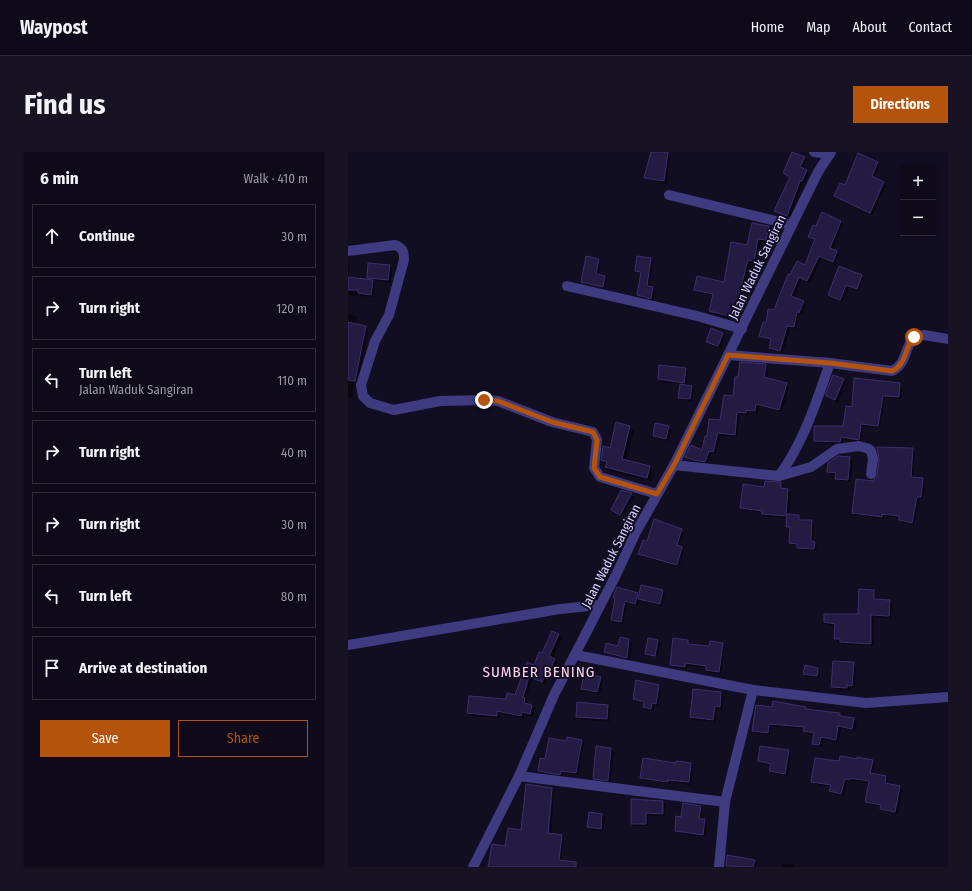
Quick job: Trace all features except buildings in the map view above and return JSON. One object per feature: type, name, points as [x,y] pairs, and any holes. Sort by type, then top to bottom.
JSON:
[{"type":"street","points":[[814,152],[830,153]]},
{"type":"street","name":"Jalan Waduk Sangiran","points":[[473,867],[520,776],[554,695],[576,655],[599,605],[657,494],[674,465],[818,172],[830,153]]},
{"type":"street","points":[[669,195],[792,225]]},
{"type":"street","points":[[348,250],[395,245],[400,246],[404,252],[404,260],[389,315],[375,341],[361,385],[363,396],[370,403],[394,410],[440,401],[498,401],[552,422],[593,432],[597,440],[594,468],[600,477],[657,494]]},
{"type":"street","points":[[567,286],[697,316],[742,329]]},
{"type":"street","points":[[728,355],[830,363],[892,371],[900,367],[914,337],[924,335],[948,340]]},
{"type":"street","points":[[779,476],[791,459],[804,435],[830,363]]},
{"type":"street","points":[[674,465],[779,476],[811,467],[837,449],[859,446],[869,448],[871,451],[873,459],[871,474]]},
{"type":"street","points":[[348,645],[560,609],[599,605]]},
{"type":"street","points":[[576,655],[753,690],[866,703],[948,697]]},
{"type":"street","points":[[719,867],[724,802],[753,690]]},
{"type":"street","points":[[520,776],[724,802]]},
{"type":"district","name":"SUMBER BENING","points":[[539,672]]},
{"type":"route","points":[[484,400],[498,401],[552,422],[593,432],[596,435],[597,440],[594,468],[600,477],[657,494],[674,465],[728,355],[830,363],[892,371],[900,367],[914,337]]}]
